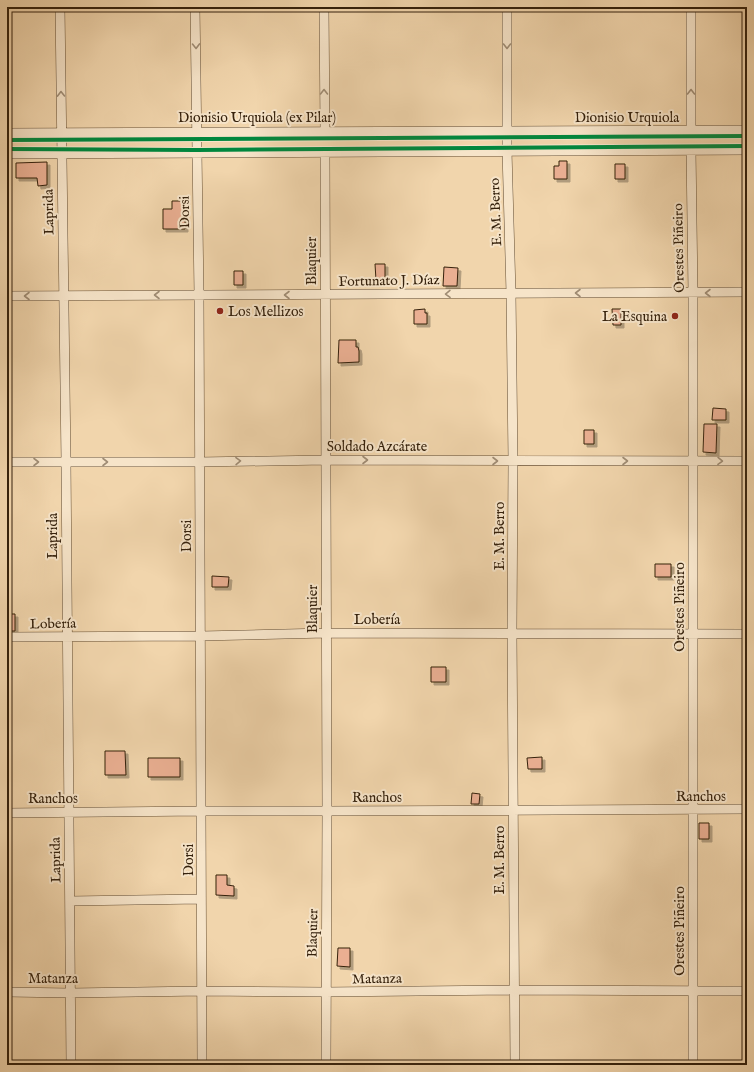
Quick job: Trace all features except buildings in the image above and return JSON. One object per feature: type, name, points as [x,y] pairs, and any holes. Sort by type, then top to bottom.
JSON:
[{"type":"street","name":"Laprida","points":[[60,7],[66,461],[71,1065]]},
{"type":"street","name":"Dorsi","points":[[195,7],[199,295],[202,1065]]},
{"type":"street","points":[[324,7],[325,131]]},
{"type":"street","name":"E. M. Berro","points":[[507,7],[507,151],[511,293],[513,461],[512,633],[515,1065]]},
{"type":"street","points":[[691,7],[691,131]]},
{"type":"street","name":"Dionisio Urquiola","points":[[507,131],[747,130]]},
{"type":"street","name":"Dionisio Urquiola (ex Pilar)","points":[[7,133],[507,131]]},
{"type":"street","name":"Orestes Piñeiro","points":[[691,150],[693,293],[693,1065]]},
{"type":"street","points":[[7,154],[747,150]]},
{"type":"street","name":"Blaquier","points":[[325,152],[327,811],[325,992],[326,1065]]},
{"type":"street","name":"Fortunato J. Díaz","points":[[7,296],[747,292]]},
{"type":"street","name":"Soldado Azcárate","points":[[7,462],[199,462],[326,460],[747,462]]},
{"type":"street","name":"Lobería","points":[[7,637],[201,636],[326,633],[747,634]]},
{"type":"street","name":"Ranchos","points":[[7,813],[202,811],[747,810]]},
{"type":"street","points":[[70,901],[201,899]]},
{"type":"street","name":"Matanza","points":[[7,992],[325,992],[514,990],[693,992],[747,991]]},
{"type":"cycle path","points":[[7,140],[747,136]]},
{"type":"cycle path","points":[[7,149],[197,150],[747,146]]},
{"type":"place","name":"Los Mellizos","points":[[220,311]]},
{"type":"place","name":"La Esquina","points":[[675,316]]}]
